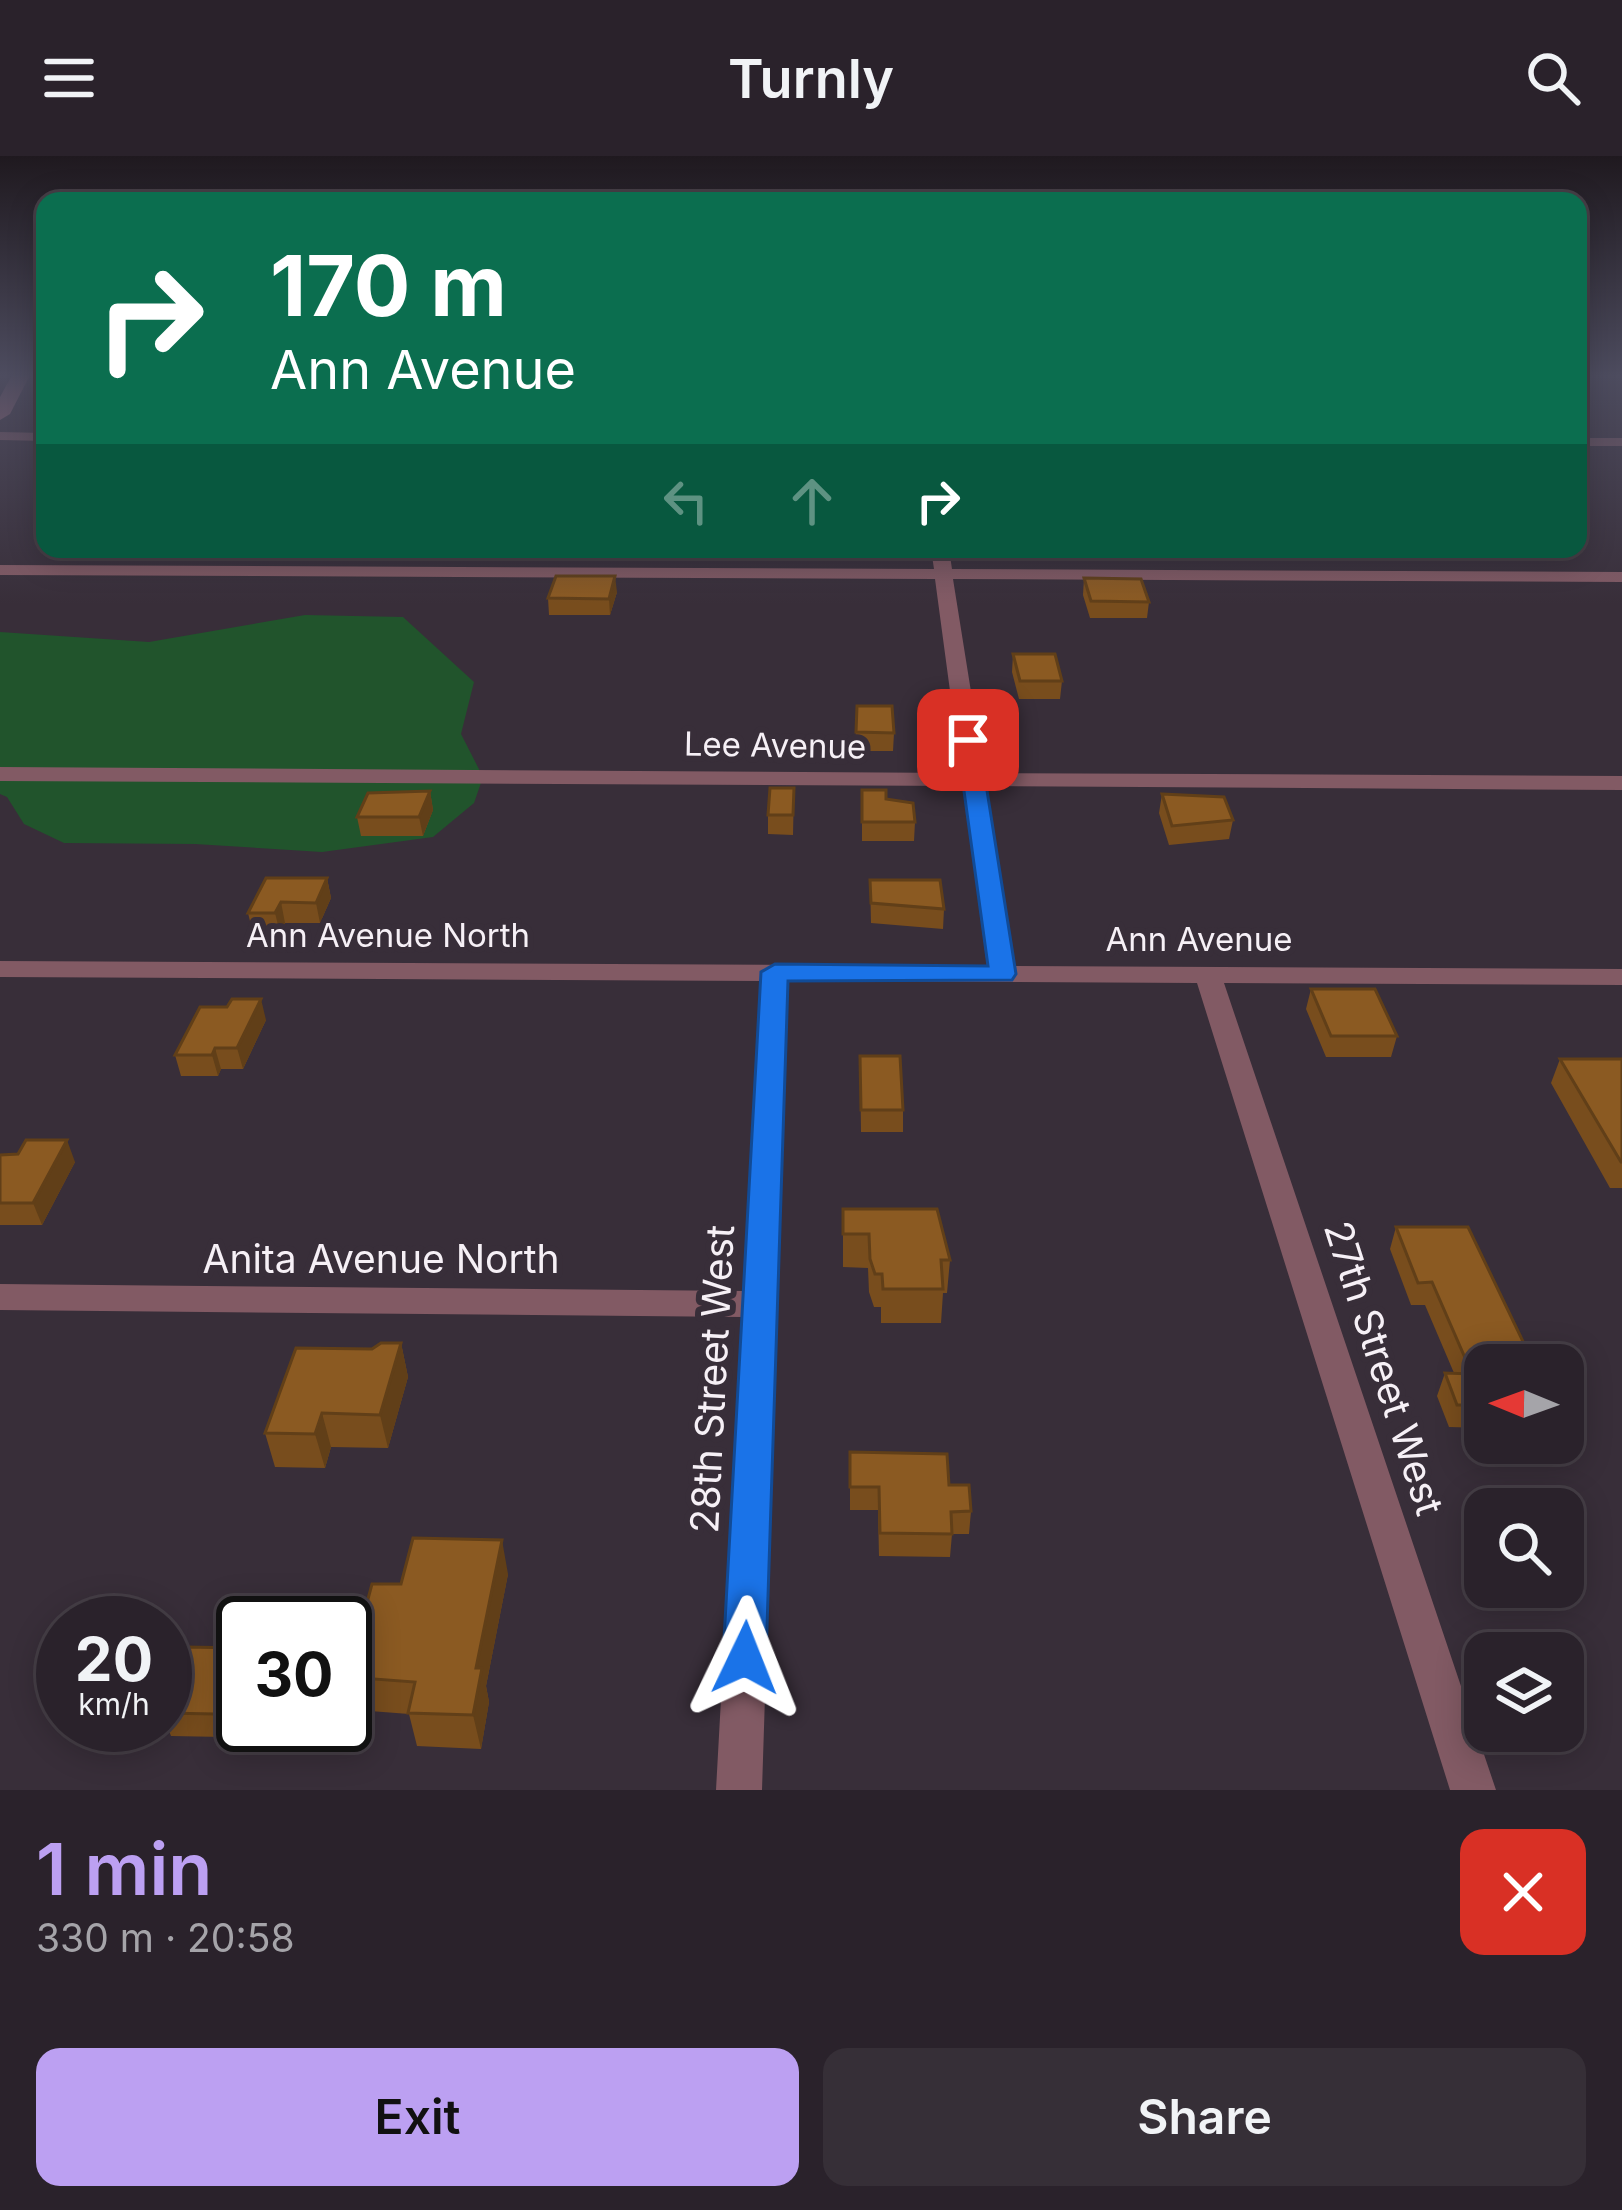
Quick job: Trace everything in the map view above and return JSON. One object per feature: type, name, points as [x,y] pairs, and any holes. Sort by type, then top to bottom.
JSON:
[{"type":"street","points":[[941,558],[1002,974]]},
{"type":"street","points":[[0,569],[1622,577]]},
{"type":"street","name":"Lee Avenue","points":[[0,775],[1622,783]]},
{"type":"street","name":"Ann Avenue North","points":[[0,969],[775,972]]},
{"type":"street","name":"Ann Avenue","points":[[775,972],[1622,977]]},
{"type":"street","name":"28th Street West","points":[[739,1790],[775,972]]},
{"type":"street","name":"27th Street West","points":[[1208,975],[1473,1790]]},
{"type":"street","name":"Anita Avenue North","points":[[0,1297],[760,1304]]},
{"type":"green space","points":[[305,615],[403,617],[474,682],[461,734],[483,777],[474,803],[433,837],[322,852],[64,843],[24,824],[0,794],[0,632],[149,642]]},
{"type":"building","points":[[556,576],[615,576],[609,599],[548,598]]},
{"type":"building","points":[[1084,578],[1141,579],[1149,602],[1091,601]]},
{"type":"building","points":[[1013,654],[1055,654],[1062,681],[1020,681]]},
{"type":"building","points":[[857,706],[892,706],[894,733],[856,732]]},
{"type":"building","points":[[770,788],[794,788],[793,815],[768,815]]},
{"type":"building","points":[[862,790],[886,790],[886,799],[913,803],[915,822],[862,822]]},
{"type":"building","points":[[430,791],[419,817],[357,817],[368,793]]},
{"type":"building","points":[[1162,794],[1224,797],[1233,820],[1172,826]]},
{"type":"building","points":[[266,878],[327,878],[316,903],[281,902],[275,913],[248,913]]},
{"type":"building","points":[[870,880],[940,880],[944,909],[871,903]]},
{"type":"building","points":[[1311,989],[1375,989],[1397,1036],[1331,1036]]},
{"type":"building","points":[[232,999],[261,999],[237,1048],[215,1048],[212,1055],[175,1055],[200,1007],[227,1007]]},
{"type":"building","points":[[860,1056],[900,1056],[903,1110],[861,1110]]},
{"type":"building","points":[[1560,1059],[1622,1059],[1622,1162],[1621,1162]]},
{"type":"building","points":[[26,1140],[67,1140],[33,1203],[0,1203],[0,1155],[18,1154]]},
{"type":"building","points":[[843,1209],[937,1209],[950,1260],[941,1260],[943,1289],[883,1289],[882,1274],[875,1274],[870,1259],[869,1234],[843,1234]]},
{"type":"building","points":[[1396,1227],[1468,1227],[1524,1344],[1464,1344],[1464,1356],[1432,1282],[1418,1283]]},
{"type":"building","points":[[381,1343],[401,1343],[380,1415],[322,1413],[315,1434],[265,1433],[296,1348],[372,1349]]},
{"type":"building","points":[[1445,1373],[1464,1374],[1464,1405],[1457,1405]]},
{"type":"building","points":[[850,1452],[947,1454],[949,1485],[969,1485],[971,1511],[951,1512],[952,1534],[880,1533],[879,1487],[850,1487]]},
{"type":"building","points":[[413,1538],[502,1540],[476,1668],[482,1668],[473,1715],[408,1713],[415,1682],[372,1679],[372,1584],[401,1584]]},
{"type":"building","points":[[192,1647],[216,1648],[215,1714],[192,1714]]},
{"type":"route","points":[[745,1658],[775,972],[1002,974],[968,740]]}]
